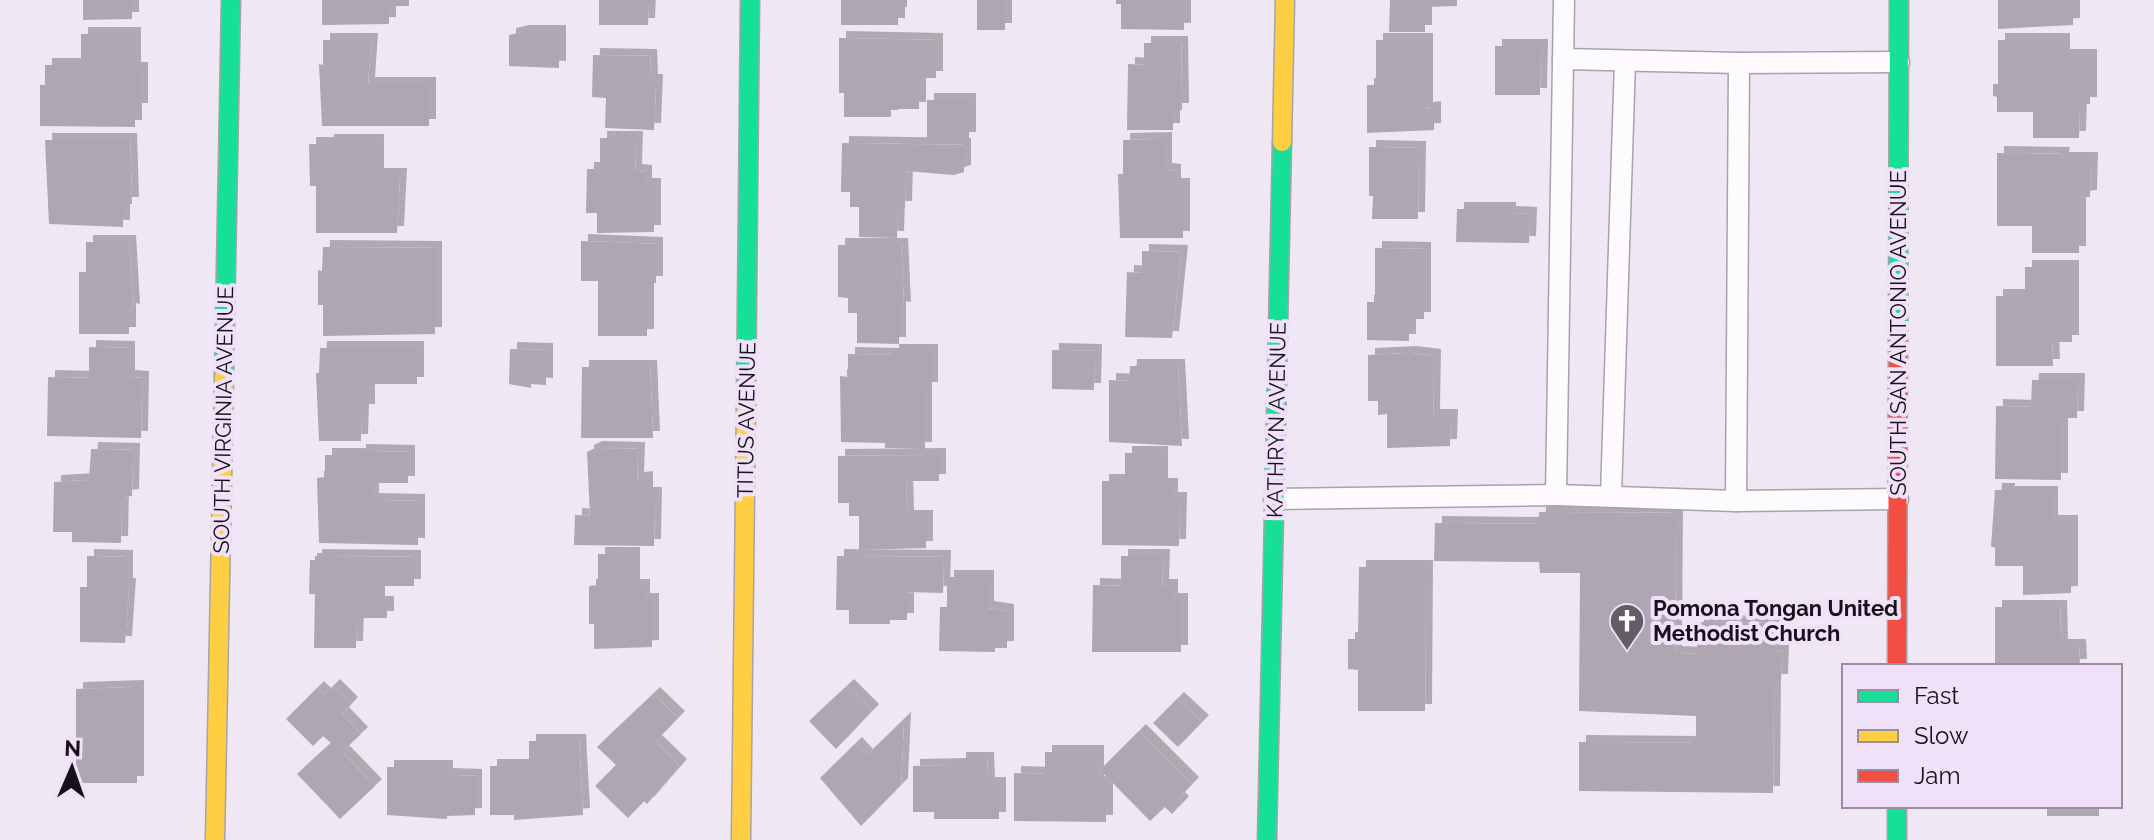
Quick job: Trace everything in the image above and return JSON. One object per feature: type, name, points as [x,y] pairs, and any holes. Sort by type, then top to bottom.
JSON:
[{"type":"street","name":"SOUTH VIRGINIA AVENUE","points":[[215,840],[231,0]]},
{"type":"street","name":"TITUS AVENUE","points":[[741,840],[750,0]]},
{"type":"street","name":"KATHRYN AVENUE","points":[[1267,840],[1285,0]]},
{"type":"street","name":"SOUTH SAN ANTONIO AVENUE","points":[[1897,664],[1899,0]]},
{"type":"street","points":[[1897,808],[1897,840]]},
{"type":"lane","points":[[1556,495],[1564,0]]},
{"type":"lane","points":[[1563,59],[1739,63],[1899,62]]},
{"type":"lane","points":[[1611,496],[1625,61]]},
{"type":"lane","points":[[1736,501],[1739,63]]},
{"type":"lane","points":[[1274,499],[1556,495],[1736,501],[1898,499]]},
{"type":"building","points":[[83,0],[132,0],[132,19],[83,20]]},
{"type":"building","points":[[322,0],[409,0],[409,6],[389,6],[389,24],[322,25]]},
{"type":"building","points":[[599,0],[649,0],[648,25],[599,25]]},
{"type":"building","points":[[841,0],[907,0],[907,7],[898,7],[898,25],[841,25]]},
{"type":"building","points":[[977,0],[1005,0],[1005,30],[977,30]]},
{"type":"building","points":[[1116,0],[1184,0],[1184,30],[1121,29],[1121,4],[1116,4]]},
{"type":"building","points":[[1390,0],[1457,0],[1457,6],[1425,7],[1425,32],[1389,32]]},
{"type":"building","points":[[1998,0],[2073,0],[2073,25],[1998,29]]},
{"type":"building","points":[[559,32],[559,68],[509,66],[509,35]]},
{"type":"building","points":[[81,34],[134,34],[134,69],[141,69],[141,110],[135,110],[135,127],[40,126],[40,85],[45,85],[45,65],[81,65]]},
{"type":"building","points":[[839,38],[936,40],[936,78],[919,78],[919,109],[891,109],[891,117],[844,117],[844,93],[839,93]]},
{"type":"building","points":[[323,40],[371,40],[368,84],[429,84],[429,126],[322,126],[319,64],[323,65]]},
{"type":"building","points":[[1376,40],[1426,40],[1426,109],[1434,108],[1434,130],[1367,133],[1367,85],[1376,85]]},
{"type":"building","points":[[1998,40],[2063,40],[2063,56],[2090,56],[2090,104],[2080,104],[2079,138],[2033,138],[2033,112],[1997,112],[1993,84],[1998,84]]},
{"type":"building","points":[[1144,43],[1181,43],[1182,110],[1173,110],[1173,130],[1127,130],[1128,64],[1144,65]]},
{"type":"building","points":[[1495,46],[1541,46],[1540,95],[1495,95]]},
{"type":"building","points":[[593,55],[650,56],[651,81],[656,81],[654,130],[605,128],[606,98],[592,97]]},
{"type":"building","points":[[927,100],[969,100],[969,139],[927,139]]},
{"type":"building","points":[[600,138],[636,138],[635,171],[645,172],[645,185],[654,185],[654,232],[597,233],[597,213],[586,213],[587,169],[600,169]]},
{"type":"building","points":[[1165,139],[1165,170],[1174,171],[1174,185],[1183,185],[1183,238],[1120,238],[1118,174],[1123,174],[1123,140]]},
{"type":"building","points":[[45,140],[130,140],[132,204],[123,204],[123,227],[49,224]]},
{"type":"building","points":[[327,141],[377,141],[377,175],[400,175],[397,233],[316,233],[316,186],[310,186],[309,144],[327,144]]},
{"type":"building","points":[[842,143],[964,145],[964,172],[954,175],[906,171],[905,208],[898,208],[897,238],[859,237],[859,207],[850,207],[850,192],[841,192]]},
{"type":"building","points":[[1369,147],[1419,148],[1418,219],[1372,219]]},
{"type":"building","points":[[1997,153],[2063,154],[2062,159],[2091,159],[2090,197],[2079,198],[2079,253],[2032,253],[2032,226],[1997,226]]},
{"type":"building","points":[[1457,209],[1509,209],[1509,213],[1530,214],[1529,243],[1456,242]]},
{"type":"building","points":[[581,241],[656,244],[656,283],[647,283],[647,336],[598,336],[598,281],[581,281]]},
{"type":"building","points":[[86,242],[129,242],[133,311],[129,310],[129,334],[79,334],[79,272],[86,272]]},
{"type":"building","points":[[838,245],[901,245],[904,309],[899,308],[899,344],[857,343],[857,313],[848,313],[848,298],[838,297]]},
{"type":"building","points":[[323,247],[435,248],[435,334],[323,336],[323,305],[318,305],[318,270],[322,271]]},
{"type":"building","points":[[1375,248],[1424,249],[1424,319],[1409,319],[1409,341],[1367,340],[1367,302],[1375,302]]},
{"type":"building","points":[[1142,251],[1181,252],[1172,338],[1125,337],[1127,272],[1142,273]]},
{"type":"building","points":[[2025,267],[2072,267],[2072,342],[2052,342],[2053,366],[1996,366],[1996,296],[2025,296]]},
{"type":"building","points":[[89,347],[128,348],[128,377],[142,378],[141,438],[47,436],[48,377],[89,378]]},
{"type":"building","points":[[320,348],[417,348],[417,384],[375,384],[374,388],[368,389],[368,411],[362,411],[361,441],[319,441],[316,373],[319,373]]},
{"type":"building","points":[[510,349],[546,350],[546,385],[531,384],[531,388],[509,384]]},
{"type":"building","points":[[1052,350],[1095,351],[1094,390],[1052,389]]},
{"type":"building","points":[[892,351],[931,351],[931,389],[925,389],[925,449],[885,448],[885,443],[841,442],[840,376],[848,377],[848,354],[892,355]]},
{"type":"building","points":[[1409,353],[1434,356],[1433,416],[1451,416],[1450,446],[1387,448],[1387,414],[1378,415],[1378,401],[1368,401],[1368,355]]},
{"type":"building","points":[[1130,366],[1178,366],[1182,446],[1109,442],[1109,380],[1129,381]]},
{"type":"building","points":[[582,367],[650,367],[653,438],[581,438]]},
{"type":"building","points":[[2032,380],[2078,380],[2077,418],[2061,418],[2061,480],[1995,479],[1996,406],[2031,407]]},
{"type":"building","points":[[595,448],[638,449],[637,479],[646,478],[646,494],[655,494],[654,546],[574,545],[575,515],[590,516],[587,452]]},
{"type":"building","points":[[91,449],[133,450],[132,496],[122,497],[121,543],[72,542],[72,532],[53,532],[54,482],[89,480]]},
{"type":"building","points":[[359,451],[408,452],[408,483],[372,483],[372,500],[418,501],[418,545],[319,543],[317,478],[325,477],[325,455],[359,455]]},
{"type":"building","points":[[1125,453],[1161,453],[1161,485],[1171,485],[1171,499],[1180,499],[1179,546],[1102,545],[1102,481],[1125,481]]},
{"type":"building","points":[[939,455],[939,481],[906,481],[907,517],[926,517],[926,548],[859,550],[859,516],[849,516],[849,503],[838,503],[838,456]]},
{"type":"building","points":[[1995,490],[2051,493],[2051,522],[2071,522],[2071,593],[2023,595],[2023,566],[1995,566],[1995,547],[1991,547]]},
{"type":"building","name":"Pomona Tongan United Methodist Church","points":[[1539,512],[1676,513],[1675,653],[1697,654],[1697,622],[1774,623],[1774,651],[1782,652],[1781,681],[1774,681],[1773,793],[1579,791],[1579,742],[1696,743],[1696,716],[1579,711],[1580,573],[1540,573],[1539,562],[1434,561],[1435,523],[1539,524]]},
{"type":"building","points":[[598,554],[633,554],[633,586],[643,586],[643,600],[652,600],[652,647],[594,649],[594,624],[589,624],[589,586],[598,585]]},
{"type":"building","points":[[87,556],[126,557],[126,585],[129,585],[125,643],[80,642],[80,587],[87,587]]},
{"type":"building","points":[[315,556],[414,557],[414,586],[378,586],[378,603],[387,603],[387,618],[357,618],[356,648],[314,648],[315,594],[309,594],[310,560],[315,560]]},
{"type":"building","points":[[837,556],[944,557],[943,593],[907,592],[907,620],[890,620],[890,624],[849,624],[849,610],[836,610]]},
{"type":"building","points":[[1121,556],[1163,556],[1162,586],[1171,586],[1171,600],[1181,600],[1181,652],[1092,652],[1093,585],[1121,586]]},
{"type":"building","points":[[1359,567],[1426,567],[1425,711],[1358,711],[1358,670],[1348,669],[1348,639],[1358,639]]},
{"type":"building","points":[[947,577],[987,577],[987,608],[1007,611],[1007,648],[995,648],[995,652],[939,651],[940,607],[947,607]]},
{"type":"building","points":[[1995,607],[2060,607],[2061,646],[2079,646],[2080,664],[1995,664]]},
{"type":"building","points":[[333,686],[351,704],[342,714],[361,734],[342,752],[375,786],[340,819],[297,774],[331,743],[323,736],[313,746],[286,719],[317,688],[324,695]]},
{"type":"building","points":[[847,686],[872,711],[836,749],[809,721]]},
{"type":"building","points":[[137,687],[137,783],[76,783],[76,689]]},
{"type":"building","points":[[653,694],[678,718],[655,742],[680,766],[647,804],[644,801],[628,818],[595,786],[616,765],[597,747]]},
{"type":"building","points":[[1177,699],[1202,722],[1178,747],[1153,723]]},
{"type":"building","points":[[904,719],[901,785],[861,826],[820,778],[855,744],[866,756]]},
{"type":"building","points":[[1139,731],[1192,784],[1178,799],[1182,803],[1172,814],[1165,807],[1150,821],[1100,770]]},
{"type":"building","points":[[529,741],[579,741],[583,815],[514,820],[514,815],[490,815],[490,766],[529,766]]},
{"type":"building","points":[[1045,752],[1097,752],[1097,783],[1106,783],[1106,822],[1014,821],[1014,773],[1045,774]]},
{"type":"building","points":[[959,759],[987,759],[988,784],[999,784],[999,819],[934,819],[934,812],[913,812],[913,766],[959,765]]},
{"type":"building","points":[[387,767],[446,767],[446,775],[475,776],[475,815],[447,816],[447,819],[387,815]]},
{"type":"building","points":[[2047,808],[2099,808],[2099,816],[2047,816]]},
{"type":"traffic: fast","points":[[224,376],[231,0]]},
{"type":"traffic: fast","points":[[746,403],[750,0]]},
{"type":"traffic: fast","points":[[1898,339],[1899,0]]},
{"type":"traffic: fast","points":[[1267,840],[1282,142]]},
{"type":"traffic: fast","points":[[1897,808],[1897,840]]},
{"type":"traffic: slow","points":[[1282,142],[1285,0]]},
{"type":"traffic: slow","points":[[215,840],[224,376]]},
{"type":"traffic: slow","points":[[741,840],[746,403]]},
{"type":"traffic: jam","points":[[1897,664],[1898,339]]},
{"type":"place","name":"Pomona Tongan United Methodist Church","points":[[1627,652]]}]
